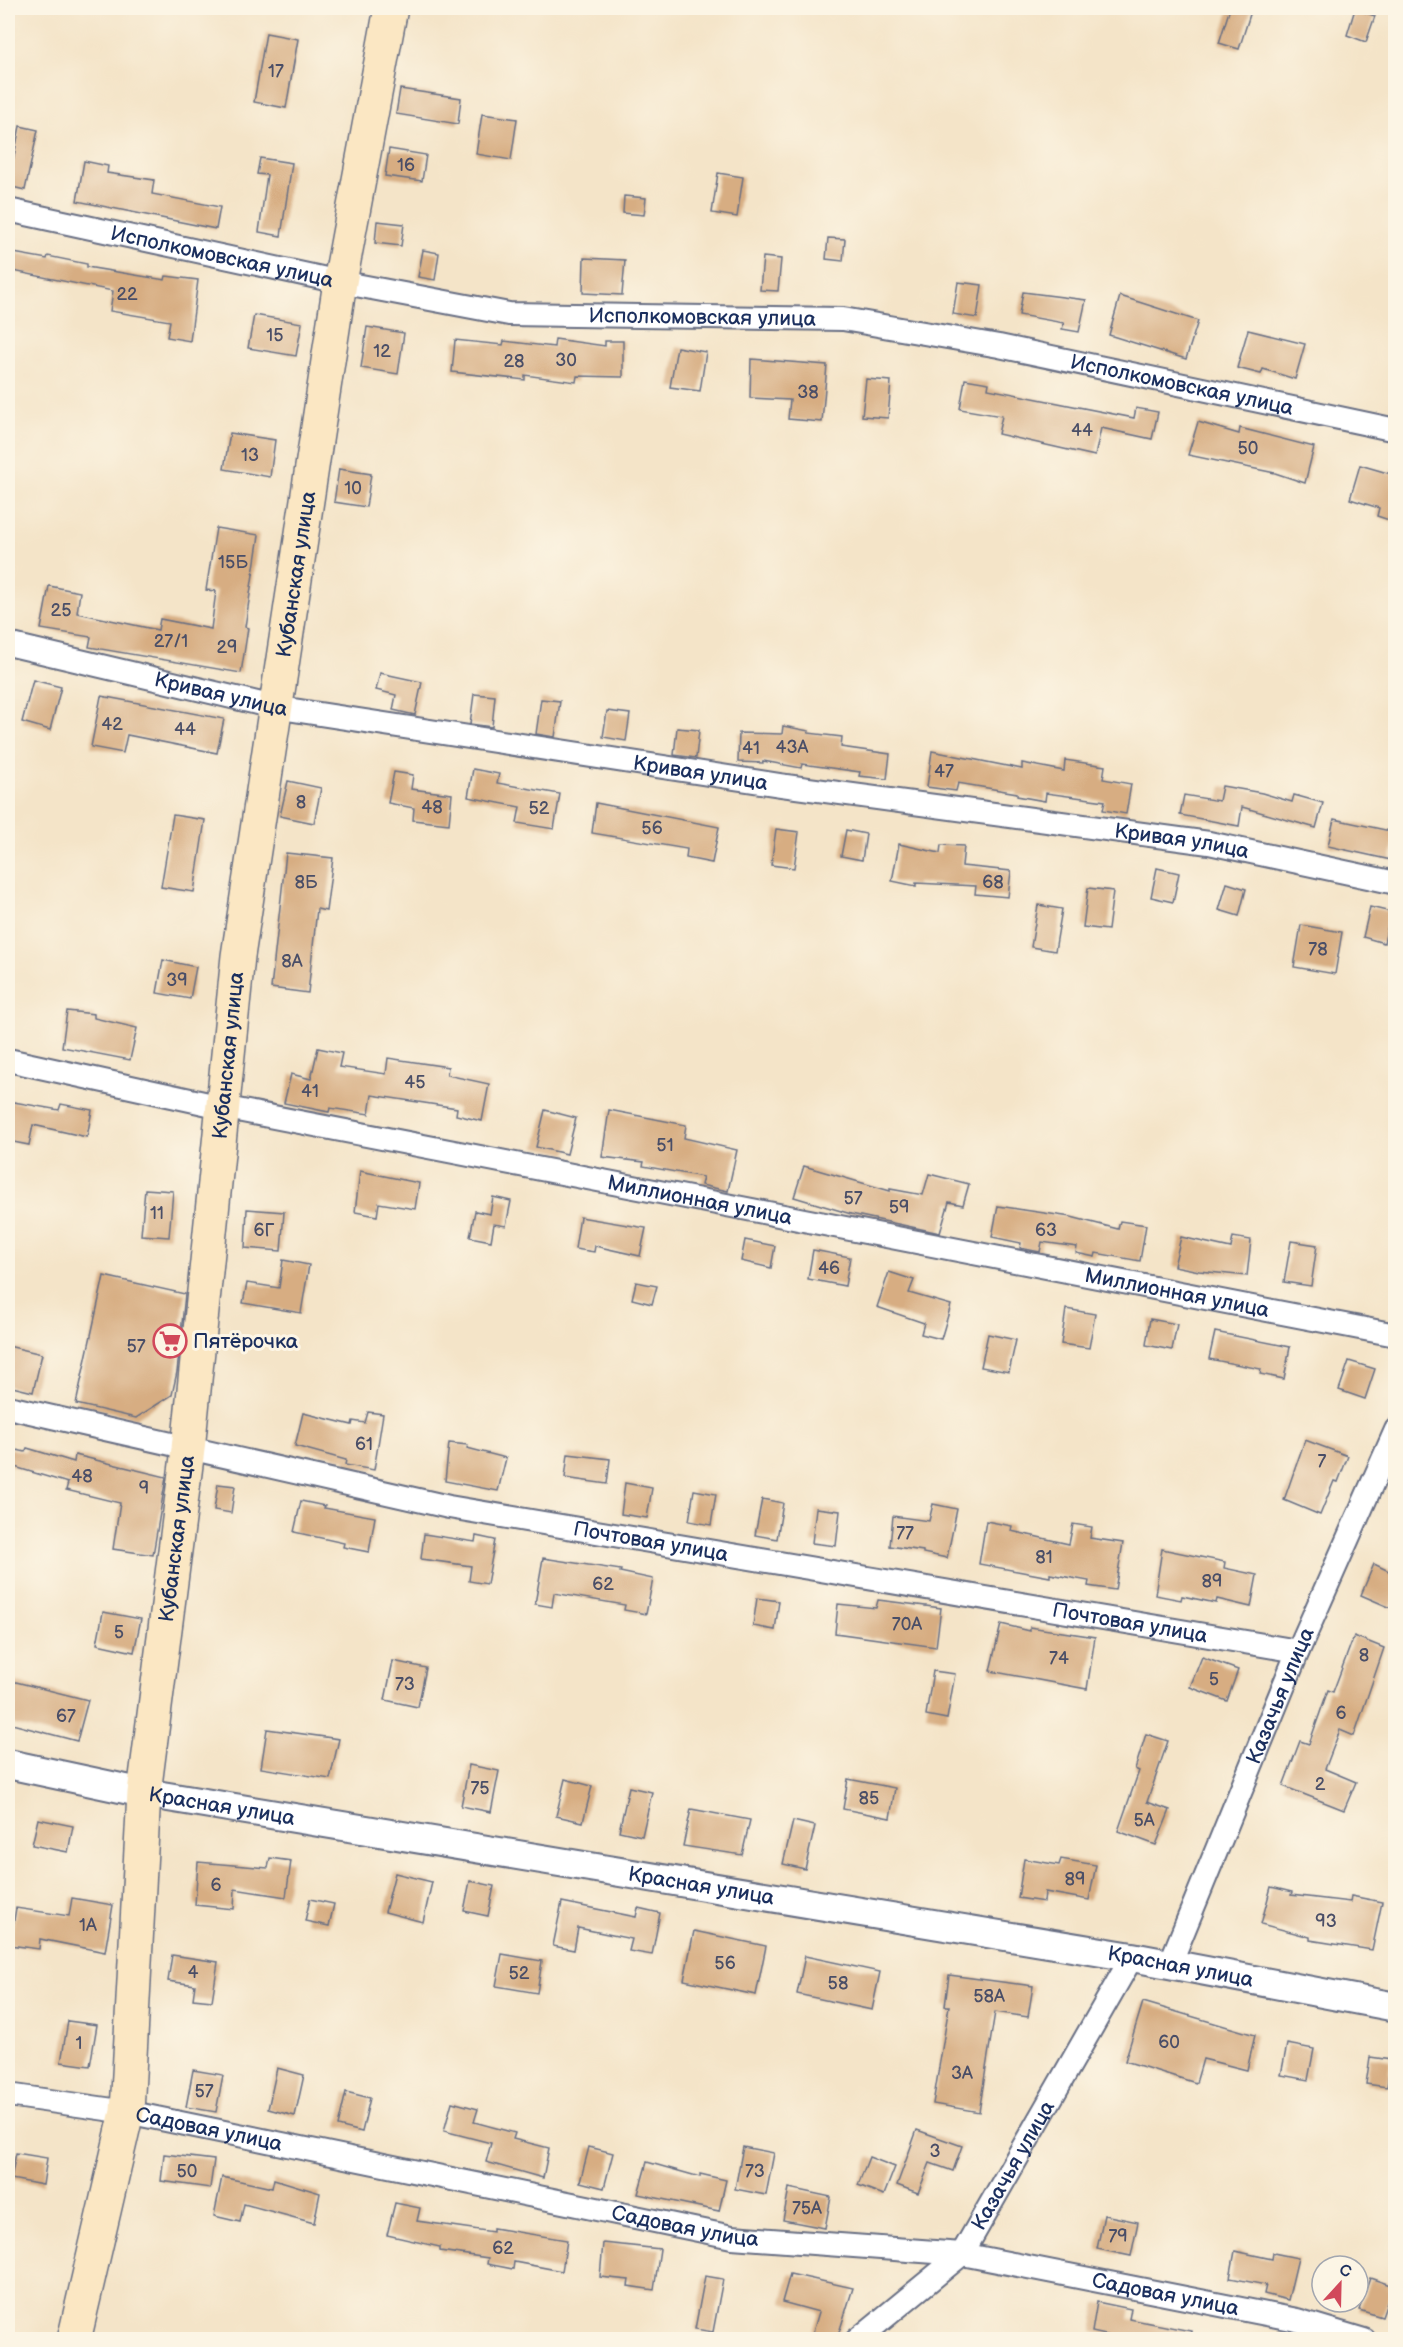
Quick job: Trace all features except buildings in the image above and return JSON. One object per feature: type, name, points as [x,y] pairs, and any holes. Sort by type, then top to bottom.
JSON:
[{"type":"main road","name":"Кубанская улица","points":[[74,2340],[127,2112],[144,1793],[188,1449],[238,956],[340,282],[391,8]]},
{"type":"street","name":"Исполкомовская улица","points":[[8,210],[340,282],[509,314],[843,319],[999,346],[1395,430]]},
{"type":"street","name":"Кривая улица","points":[[8,644],[274,707],[780,784],[1209,843],[1395,883]]},
{"type":"street","name":"Миллионная улица","points":[[8,1060],[222,1107],[1395,1335]]},
{"type":"street","name":"Почтовая улица","points":[[8,1407],[449,1507],[1298,1651]]},
{"type":"street","name":"Казачья улица","points":[[1170,1964],[1298,1651],[1395,1430]]},
{"type":"street","name":"Красная улица","points":[[8,1764],[144,1793],[1132,1957],[1395,2007]]},
{"type":"street","name":"Казачья улица","points":[[857,2340],[962,2254],[1132,1957]]},
{"type":"street","name":"Садовая улица","points":[[8,2095],[127,2112],[732,2237],[962,2254],[1297,2330],[1364,2340]]},
{"type":"place","name":"Пятёрочка","points":[[170,1341]]}]
